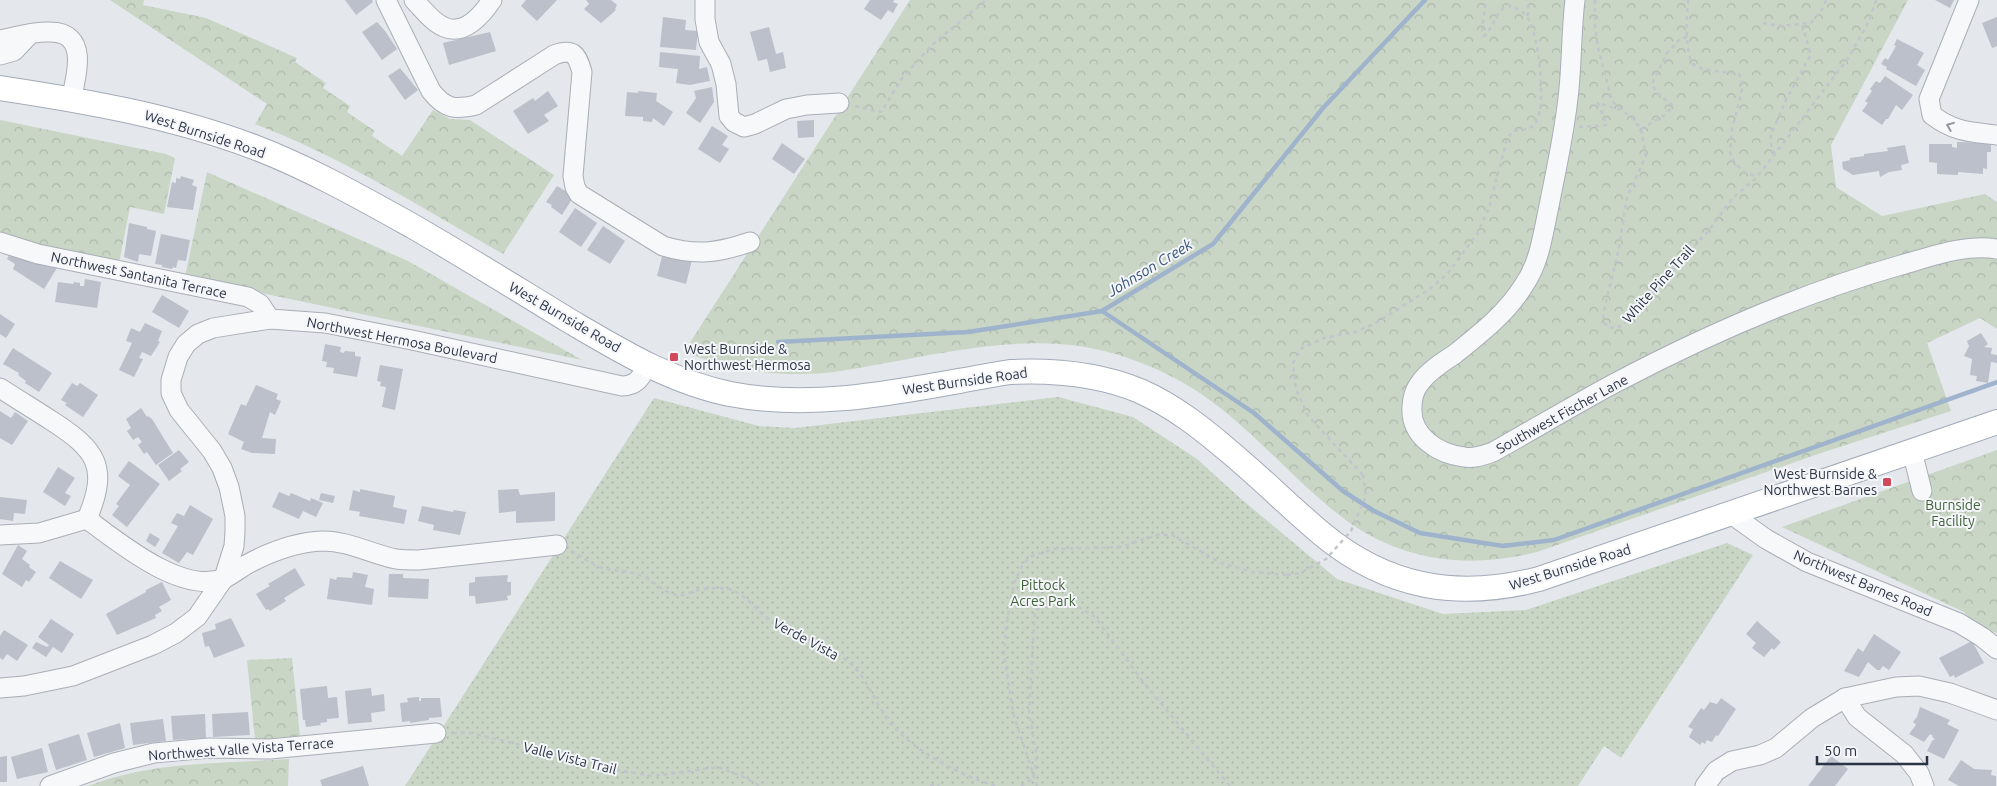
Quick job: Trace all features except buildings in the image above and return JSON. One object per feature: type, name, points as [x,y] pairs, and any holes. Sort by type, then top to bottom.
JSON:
[{"type":"main road","name":"West Burnside Road","points":[[0,88],[71,99],[154,116],[254,147],[300,167],[414,227],[602,340],[648,365],[708,389],[783,400],[810,401],[864,396],[1010,372],[1069,373],[1120,384],[1157,400],[1197,425],[1251,470],[1322,534],[1353,556],[1373,568],[1397,577],[1446,589],[1493,588],[1539,579],[1997,422]]},
{"type":"street","points":[[386,0],[431,91],[439,102],[448,107],[462,109],[476,105],[554,55],[564,51],[573,53],[579,60],[582,72],[573,176],[574,186],[579,194],[663,246],[696,253],[726,250],[750,242]]},
{"type":"street","points":[[414,0],[433,20],[445,28],[460,28],[474,22],[492,0]]},
{"type":"street","points":[[705,0],[705,19],[709,42],[721,64],[726,84],[729,116],[734,122],[744,127],[755,124],[786,109],[807,105],[839,103]]},
{"type":"street","name":"Southwest Fischer Lane","points":[[1576,0],[1569,96],[1542,237],[1535,264],[1525,285],[1502,313],[1477,336],[1420,382],[1416,389],[1412,406],[1414,426],[1430,444],[1447,453],[1465,458],[1493,452],[1614,384],[1732,326],[1807,296],[1881,271],[1961,248],[1997,249]]},
{"type":"street","points":[[1969,0],[1929,99],[1932,116],[1953,128],[1968,132],[1997,135]]},
{"type":"street","points":[[0,40],[50,32],[57,33],[72,41],[78,59],[78,67],[71,99]]},
{"type":"street","points":[[0,55],[14,52],[30,34]]},
{"type":"street","name":"Northwest Santanita Terrace","points":[[0,242],[38,254],[248,297],[260,304],[270,319]]},
{"type":"street","name":"Northwest Hermosa Boulevard","points":[[0,688],[24,686],[73,676],[153,645],[176,633],[197,617],[224,578],[234,546],[235,532],[235,516],[229,486],[222,468],[212,451],[184,418],[170,393],[171,380],[178,357],[186,344],[198,334],[213,328],[270,319],[308,321],[362,330],[622,386],[633,385],[637,382],[648,365]]},
{"type":"street","points":[[0,388],[73,435],[92,454],[97,466],[97,489],[87,519]]},
{"type":"street","points":[[1912,451],[1922,491]]},
{"type":"street","name":"Northwest Barnes Road","points":[[1731,514],[1766,539],[1807,562],[1959,623],[1997,649]]},
{"type":"street","points":[[87,519],[129,551],[160,569],[200,581],[224,578],[245,565],[283,547],[324,541],[355,545],[396,559],[419,560],[557,544]]},
{"type":"street","points":[[0,535],[39,533],[87,519]]},
{"type":"street","points":[[1705,786],[1716,771],[1732,761],[1760,755],[1776,748],[1812,718],[1845,698],[1896,686],[1919,686],[1950,693],[1997,710]]},
{"type":"street","points":[[1845,698],[1857,717],[1904,754],[1919,773],[1924,786]]},
{"type":"street","name":"Northwest Valle Vista Terrace","points":[[50,786],[114,763],[154,753],[209,748],[270,749],[436,732]]},
{"type":"path","points":[[839,103],[881,112],[903,78],[933,44],[986,0]]},
{"type":"path","points":[[1037,786],[1013,713],[1004,654],[1006,627],[1014,584],[1023,564],[1032,556],[1054,549],[1121,546],[1157,535],[1172,535],[1221,564],[1252,572],[1287,575],[1300,573],[1326,559],[1351,531],[1366,496],[1363,475],[1308,416],[1296,389],[1294,363],[1302,348],[1324,338],[1355,332],[1374,324],[1430,289],[1448,274],[1477,234],[1489,208],[1507,139],[1513,131],[1531,128],[1536,124],[1539,116],[1542,88],[1538,44],[1533,28],[1527,16],[1519,9],[1508,5],[1500,10],[1484,36],[1482,30],[1486,0]]},
{"type":"path","points":[[1527,0],[1529,10],[1527,16]]},
{"type":"path","points":[[1595,0],[1595,26],[1598,48],[1612,102],[1632,118],[1641,129],[1665,115],[1673,106],[1656,92],[1652,84],[1667,54],[1680,38],[1688,37]]},
{"type":"path","points":[[1688,0],[1690,60],[1696,67],[1739,74],[1743,86],[1732,129],[1730,153],[1742,171],[1757,177]]},
{"type":"path","points":[[1762,23],[1780,26],[1811,23],[1824,7],[1826,0]]},
{"type":"path","name":"White Pine Trail","points":[[1641,129],[1646,156],[1628,197],[1619,248],[1603,314],[1604,323],[1609,328],[1615,329],[1624,324],[1709,230],[1732,199],[1757,177],[1849,57],[1869,21],[1876,0]]},
{"type":"path","points":[[1775,154],[1771,145],[1771,135],[1786,100],[1810,56],[1802,25]]},
{"type":"path","points":[[1564,128],[1607,125],[1598,103],[1621,110]]},
{"type":"path","name":"Verde Vista","points":[[557,544],[597,566],[615,571],[629,571],[646,578],[666,592],[682,596],[694,591],[717,588],[731,590],[771,621],[829,648],[851,664],[870,687],[884,715],[902,735],[918,747],[959,772],[997,786]]},
{"type":"path","points":[[1021,786],[1033,778],[1036,762],[1029,712],[1035,611],[1048,601],[1062,597],[1095,617],[1144,683],[1230,786]]},
{"type":"path","name":"Valle Vista Trail","points":[[436,732],[471,732],[550,752],[591,766],[653,776],[718,767],[746,778],[760,786]]},
{"type":"path","points":[[930,786],[936,784],[939,786]]},
{"type":"green space","points":[[110,0],[144,0],[143,5],[206,18],[297,58],[295,62],[326,83],[323,88],[350,106],[347,112],[375,131],[372,136],[402,156],[433,110],[450,119],[470,120],[554,175],[503,254],[412,201],[350,168],[287,137],[255,124],[267,104]]},
{"type":"green space","points":[[910,0],[1908,0],[1831,145],[1836,187],[1882,216],[1985,194],[1997,202],[1997,329],[1980,318],[1927,343],[1951,411],[1818,454],[1537,552],[1487,560],[1438,558],[1414,553],[1391,546],[1369,535],[1329,507],[1246,429],[1201,394],[1150,366],[1097,349],[1035,343],[1004,344],[841,371],[802,374],[771,373],[741,369],[684,352]]},
{"type":"green space","points":[[0,120],[166,154],[175,158],[164,214],[130,207],[119,263],[53,249],[0,232]]},
{"type":"green space","points":[[207,172],[408,261],[582,360],[185,277]]},
{"type":"green space","name":"Pittock Acres Park","points":[[1058,397],[1133,417],[1197,459],[1240,498],[1337,579],[1443,614],[1526,610],[1727,543],[1753,555],[1621,758],[1604,746],[1578,786],[405,786],[654,398],[759,426],[795,428]]},
{"type":"green space","name":"Burnside Facility","points":[[1997,450],[1997,633],[1978,628],[1964,612],[1782,527]]},
{"type":"green space","points":[[292,658],[300,737],[255,740],[247,660]]},
{"type":"green space","points":[[289,759],[288,786],[88,786],[112,778],[162,768]]},
{"type":"waterway","name":"Johnson Creek","points":[[778,342],[968,332],[1102,311],[1213,244],[1323,108],[1425,0]]},
{"type":"waterway","points":[[1102,311],[1254,413],[1343,491],[1374,511],[1420,533],[1503,546],[1554,540],[1997,382]]},
{"type":"place","name":"West Burnside & Northwest Hermosa","points":[[674,357]]},
{"type":"place","name":"West Burnside & Northwest Barnes","points":[[1887,482]]}]
